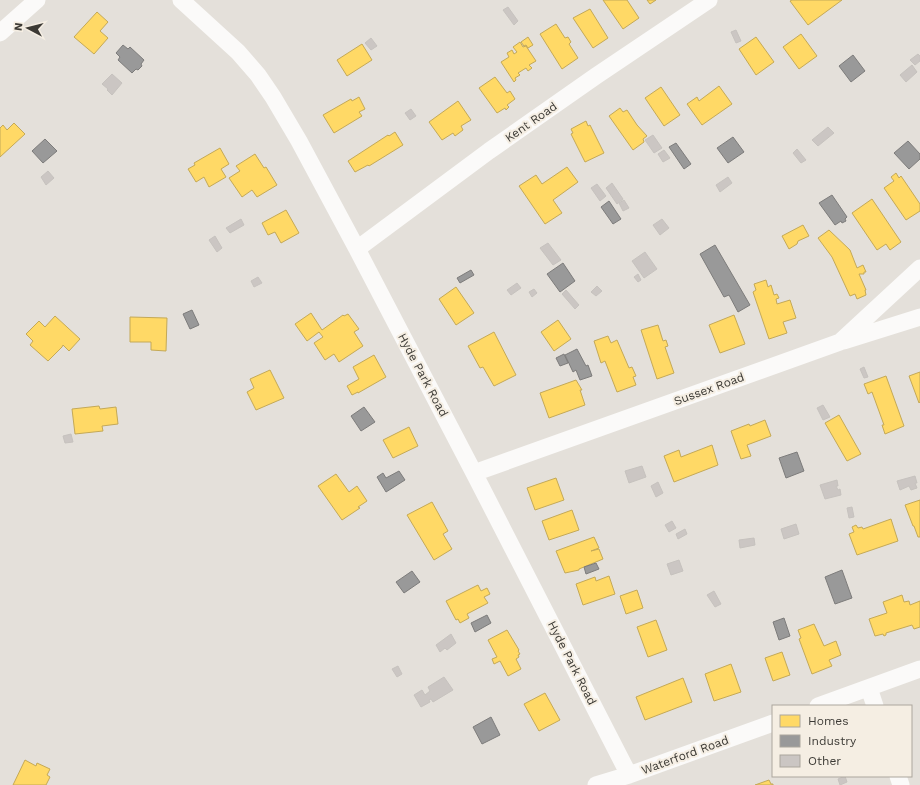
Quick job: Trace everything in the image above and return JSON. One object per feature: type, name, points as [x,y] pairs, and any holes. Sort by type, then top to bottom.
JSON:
[{"type":"street","points":[[0,33],[37,0]]},
{"type":"street","name":"Hyde Park Road","points":[[181,0],[238,52],[258,75],[299,141],[474,473],[629,775]]},
{"type":"street","name":"Kent Road","points":[[357,249],[489,151],[596,76],[700,8],[709,0]]},
{"type":"street","name":"Sussex Road","points":[[474,473],[840,342],[920,268]]},
{"type":"street","points":[[840,342],[920,317]]},
{"type":"street","points":[[821,705],[920,669]]},
{"type":"street","points":[[869,688],[875,705]]},
{"type":"street","name":"Waterford Road","points":[[596,785],[629,775],[772,723]]},
{"type":"building: Homes","points":[[603,0],[627,0],[639,18],[623,29]]},
{"type":"building: Homes","points":[[647,0],[656,0],[650,4]]},
{"type":"building: Homes","points":[[842,0],[808,25],[790,1]]},
{"type":"building: Homes","points":[[590,9],[608,38],[593,48],[573,18]]},
{"type":"building: Homes","points":[[97,12],[108,22],[100,31],[108,38],[94,54],[74,37]]},
{"type":"building: Homes","points":[[556,24],[565,38],[568,37],[571,42],[569,44],[578,58],[562,69],[540,34]]},
{"type":"building: Homes","points":[[801,34],[817,56],[799,69],[783,47]]},
{"type":"building: Homes","points":[[528,37],[533,45],[528,48],[521,42]]},
{"type":"building: Homes","points":[[756,37],[774,62],[756,75],[739,49]]},
{"type":"building: Homes","points":[[520,42],[523,47],[526,46],[536,61],[529,65],[532,68],[528,71],[526,68],[518,73],[520,75],[515,78],[516,80],[514,82],[501,62],[509,57],[507,53],[512,50],[514,54],[517,52],[513,47]]},
{"type":"building: Homes","points":[[362,44],[372,60],[347,76],[337,60]]},
{"type":"building: Homes","points":[[495,77],[507,93],[510,91],[515,99],[507,105],[509,107],[506,110],[505,108],[497,113],[479,88]]},
{"type":"building: Homes","points":[[719,86],[732,104],[702,125],[687,104],[697,97],[699,101]]},
{"type":"building: Homes","points":[[661,87],[680,115],[664,126],[645,98]]},
{"type":"building: Homes","points":[[359,97],[365,109],[359,112],[362,116],[334,133],[323,115],[351,99],[352,101]]},
{"type":"building: Homes","points":[[458,101],[471,120],[461,126],[463,130],[455,136],[453,133],[442,140],[429,122]]},
{"type":"building: Homes","points":[[620,108],[623,112],[627,110],[637,125],[647,136],[643,139],[644,142],[633,150],[609,116]]},
{"type":"building: Homes","points":[[586,121],[588,126],[590,125],[604,153],[585,162],[571,134],[573,133],[571,129]]},
{"type":"building: Homes","points":[[14,123],[25,134],[0,157],[0,128],[3,125],[7,130]]},
{"type":"building: Homes","points":[[395,132],[403,145],[369,166],[368,165],[355,172],[348,161]]},
{"type":"building: Homes","points":[[220,148],[229,164],[221,169],[226,177],[209,187],[204,177],[196,182],[188,169],[195,165],[194,163]]},
{"type":"building: Homes","points":[[255,154],[264,168],[266,167],[277,185],[257,197],[252,190],[242,197],[229,178],[240,171],[236,166]]},
{"type":"building: Homes","points":[[567,167],[578,182],[553,200],[562,213],[545,224],[519,186],[536,175],[542,184]]},
{"type":"building: Homes","points":[[896,173],[899,178],[901,176],[920,204],[920,211],[906,220],[884,188],[894,181],[891,177]]},
{"type":"building: Homes","points":[[872,199],[901,242],[890,250],[886,244],[877,250],[852,213]]},
{"type":"building: Homes","points":[[286,210],[299,233],[281,243],[275,232],[268,235],[262,223]]},
{"type":"building: Homes","points":[[803,225],[809,236],[798,241],[797,244],[789,249],[782,236]]},
{"type":"building: Homes","points":[[829,230],[850,250],[857,268],[863,265],[866,272],[864,272],[864,274],[859,274],[866,290],[866,295],[857,299],[855,294],[850,296],[832,257],[818,238]]},
{"type":"building: Homes","points":[[766,280],[768,287],[771,285],[774,295],[777,294],[779,298],[776,299],[777,304],[790,300],[796,318],[783,322],[787,333],[769,339],[753,292],[756,290],[754,284]]},
{"type":"building: Homes","points":[[456,287],[474,313],[456,325],[439,299]]},
{"type":"building: Homes","points":[[311,313],[322,330],[343,315],[348,314],[359,329],[354,332],[363,346],[339,362],[334,354],[325,360],[314,343],[323,337],[319,332],[307,341],[295,324]]},
{"type":"building: Homes","points":[[734,315],[745,344],[720,353],[709,325]]},
{"type":"building: Homes","points":[[55,316],[80,339],[69,351],[63,345],[48,361],[30,345],[33,341],[26,334],[39,321],[45,327]]},
{"type":"building: Homes","points":[[130,317],[167,318],[166,351],[151,350],[151,342],[130,342]]},
{"type":"building: Homes","points":[[558,320],[571,339],[554,351],[541,332]]},
{"type":"building: Homes","points":[[658,325],[663,341],[666,340],[668,346],[665,347],[674,373],[657,379],[641,330]]},
{"type":"building: Homes","points":[[494,332],[516,375],[494,386],[483,367],[480,368],[468,346]]},
{"type":"building: Homes","points":[[608,336],[611,343],[617,340],[629,368],[632,367],[636,376],[633,377],[636,385],[617,392],[605,361],[601,363],[594,341]]},
{"type":"building: Homes","points":[[374,355],[386,377],[352,395],[347,386],[359,379],[353,367]]},
{"type":"building: Homes","points":[[270,370],[284,398],[256,410],[247,392],[254,388],[250,379]]},
{"type":"building: Homes","points":[[920,372],[920,402],[919,403],[909,376]]},
{"type":"building: Homes","points":[[886,376],[904,426],[885,434],[882,425],[884,425],[872,392],[868,394],[864,384]]},
{"type":"building: Homes","points":[[576,380],[582,390],[580,390],[585,405],[549,418],[540,393]]},
{"type":"building: Homes","points":[[99,406],[100,409],[116,407],[118,424],[102,426],[103,431],[75,434],[72,409]]},
{"type":"building: Homes","points":[[839,415],[861,454],[847,461],[825,423]]},
{"type":"building: Homes","points":[[765,420],[771,436],[747,445],[751,456],[741,459],[731,431]]},
{"type":"building: Homes","points":[[409,427],[418,446],[393,458],[383,440]]},
{"type":"building: Homes","points":[[712,445],[718,465],[674,482],[664,456],[679,450],[681,457]]},
{"type":"building: Homes","points":[[336,474],[349,492],[357,486],[367,501],[358,507],[360,508],[342,520],[318,486]]},
{"type":"building: Homes","points":[[556,478],[564,500],[535,510],[527,488]]},
{"type":"building: Homes","points":[[920,500],[920,537],[918,537],[905,505]]},
{"type":"building: Homes","points":[[432,502],[448,531],[443,534],[452,549],[434,560],[407,515]]},
{"type":"building: Homes","points":[[572,510],[579,530],[549,540],[542,521]]},
{"type":"building: Homes","points":[[891,519],[898,541],[857,555],[849,534],[854,532],[852,527],[856,525],[858,528],[862,527],[863,529]]},
{"type":"building: Homes","points":[[594,537],[599,548],[591,551],[599,549],[603,559],[579,570],[565,573],[556,551]]},
{"type":"building: Homes","points":[[609,576],[615,594],[583,605],[576,584],[595,577],[596,581]]},
{"type":"building: Homes","points":[[478,585],[481,591],[487,588],[490,594],[484,597],[488,603],[467,614],[469,618],[460,623],[458,619],[456,620],[446,601]]},
{"type":"building: Homes","points":[[637,590],[643,608],[626,614],[620,596]]},
{"type":"building: Homes","points":[[902,595],[904,602],[909,601],[910,605],[920,601],[920,627],[914,629],[912,625],[886,633],[884,636],[883,634],[875,636],[869,619],[887,613],[883,602]]},
{"type":"building: Homes","points":[[656,620],[667,650],[648,657],[637,627]]},
{"type":"building: Homes","points":[[814,624],[824,646],[836,641],[841,655],[829,660],[832,666],[812,674],[799,639],[801,638],[798,630]]},
{"type":"building: Homes","points":[[507,630],[519,650],[519,657],[516,659],[521,669],[508,676],[500,661],[494,664],[492,659],[497,657],[488,640]]},
{"type":"building: Homes","points":[[782,652],[790,675],[773,681],[765,658]]},
{"type":"building: Homes","points":[[731,664],[741,692],[714,701],[705,674]]},
{"type":"building: Homes","points":[[683,678],[692,702],[645,720],[636,697]]},
{"type":"building: Homes","points":[[545,693],[560,720],[539,731],[524,704]]},
{"type":"building: Homes","points":[[25,760],[36,766],[37,763],[50,769],[47,775],[50,777],[46,785],[13,785]]},
{"type":"building: Homes","points":[[769,780],[773,785],[755,785]]},
{"type":"building: Industry","points":[[123,45],[128,49],[130,47],[144,60],[141,64],[142,66],[132,73],[118,60],[120,57],[116,53]]},
{"type":"building: Industry","points":[[853,55],[865,71],[851,82],[839,66]]},
{"type":"building: Industry","points":[[733,137],[744,152],[728,163],[717,148]]},
{"type":"building: Industry","points":[[45,139],[57,151],[43,163],[32,151]]},
{"type":"building: Industry","points":[[908,141],[920,154],[920,159],[909,169],[894,153]]},
{"type":"building: Industry","points":[[676,143],[691,164],[684,169],[669,147]]},
{"type":"building: Industry","points":[[832,195],[847,217],[845,219],[846,221],[842,223],[841,221],[835,225],[819,203]]},
{"type":"building: Industry","points":[[609,201],[621,219],[613,224],[601,207]]},
{"type":"building: Industry","points":[[715,245],[750,305],[738,312],[729,295],[724,297],[700,254]]},
{"type":"building: Industry","points":[[563,263],[575,281],[560,292],[547,274]]},
{"type":"building: Industry","points":[[471,270],[474,275],[460,283],[457,278]]},
{"type":"building: Industry","points":[[192,310],[199,325],[190,329],[183,314]]},
{"type":"building: Industry","points":[[577,349],[586,366],[588,365],[592,376],[580,380],[576,370],[573,372],[565,355]]},
{"type":"building: Industry","points":[[564,354],[568,363],[560,366],[556,358]]},
{"type":"building: Industry","points":[[364,407],[375,422],[361,431],[351,416]]},
{"type":"building: Industry","points":[[797,452],[804,471],[786,478],[779,458]]},
{"type":"building: Industry","points":[[399,471],[405,480],[386,492],[377,477],[383,473],[386,478]]},
{"type":"building: Industry","points":[[596,563],[599,569],[586,574],[584,567]]},
{"type":"building: Industry","points":[[842,570],[852,598],[835,604],[825,577]]},
{"type":"building: Industry","points":[[412,571],[420,582],[404,593],[396,582]]},
{"type":"building: Industry","points":[[487,615],[491,623],[475,632],[471,623]]},
{"type":"building: Industry","points":[[784,618],[790,636],[779,640],[773,622]]},
{"type":"building: Industry","points":[[491,717],[500,735],[482,744],[473,727]]},
{"type":"building: Other","points":[[508,7],[518,21],[514,25],[503,10]]},
{"type":"building: Other","points":[[736,30],[741,41],[736,43],[731,32]]},
{"type":"building: Other","points":[[371,38],[377,46],[371,50],[365,43]]},
{"type":"building: Other","points":[[918,54],[920,56],[920,61],[915,65],[910,60]]},
{"type":"building: Other","points":[[912,65],[917,72],[906,82],[900,75]]},
{"type":"building: Other","points":[[112,74],[122,83],[112,95],[102,84]]},
{"type":"building: Other","points":[[411,109],[416,116],[410,120],[405,113]]},
{"type":"building: Other","points":[[828,127],[834,133],[818,146],[812,140]]},
{"type":"building: Other","points":[[653,135],[662,148],[654,153],[645,140]]},
{"type":"building: Other","points":[[797,149],[806,160],[801,163],[793,153]]},
{"type":"building: Other","points":[[664,150],[670,158],[663,162],[658,154]]},
{"type":"building: Other","points":[[48,171],[54,178],[46,185],[41,177]]},
{"type":"building: Other","points":[[728,177],[732,183],[720,192],[716,185]]},
{"type":"building: Other","points":[[612,183],[623,199],[617,204],[606,188]]},
{"type":"building: Other","points":[[597,184],[606,196],[600,201],[591,188]]},
{"type":"building: Other","points":[[624,200],[629,208],[623,211],[619,203]]},
{"type":"building: Other","points":[[241,219],[244,225],[230,233],[226,228]]},
{"type":"building: Other","points":[[662,219],[669,228],[660,235],[653,225]]},
{"type":"building: Other","points":[[215,236],[222,248],[217,252],[209,240]]},
{"type":"building: Other","points":[[548,243],[561,260],[553,265],[540,248]]},
{"type":"building: Other","points":[[645,252],[657,269],[644,278],[632,261]]},
{"type":"building: Other","points":[[638,274],[641,280],[638,282],[634,277]]},
{"type":"building: Other","points":[[258,277],[262,283],[254,287],[251,281]]},
{"type":"building: Other","points":[[517,283],[521,288],[511,295],[507,290]]},
{"type":"building: Other","points":[[597,286],[602,291],[596,296],[591,292]]},
{"type":"building: Other","points":[[534,289],[537,293],[532,297],[529,292]]},
{"type":"building: Other","points":[[566,290],[579,305],[575,309],[562,294]]},
{"type":"building: Other","points":[[864,367],[868,377],[864,378],[860,369]]},
{"type":"building: Other","points":[[823,405],[830,417],[823,420],[817,408]]},
{"type":"building: Other","points":[[71,434],[73,442],[65,443],[63,436]]},
{"type":"building: Other","points":[[642,466],[646,477],[629,483],[625,471]]},
{"type":"building: Other","points":[[915,476],[917,488],[911,490],[909,486],[900,490],[897,481]]},
{"type":"building: Other","points":[[837,480],[838,486],[836,486],[838,490],[840,489],[841,495],[825,499],[820,485]]},
{"type":"building: Other","points":[[658,482],[663,493],[656,497],[651,486]]},
{"type":"building: Other","points":[[852,507],[854,517],[849,518],[847,508]]},
{"type":"building: Other","points":[[672,521],[676,528],[669,532],[665,525]]},
{"type":"building: Other","points":[[796,524],[799,534],[784,539],[781,529]]},
{"type":"building: Other","points":[[685,529],[687,534],[678,539],[676,534]]},
{"type":"building: Other","points":[[754,538],[755,545],[740,548],[739,540]]},
{"type":"building: Other","points":[[679,560],[683,571],[671,575],[667,564]]},
{"type":"building: Other","points":[[714,591],[721,604],[715,607],[707,595]]},
{"type":"building: Other","points":[[451,634],[456,643],[447,650],[445,648],[440,652],[436,645]]},
{"type":"building: Other","points":[[398,666],[402,674],[397,677],[392,669]]},
{"type":"building: Other","points":[[444,677],[453,690],[433,702],[431,699],[429,700],[430,702],[421,707],[414,695],[422,690],[425,695],[430,691],[428,687]]},
{"type":"building: Other","points":[[845,777],[847,782],[840,785],[838,779]]}]
